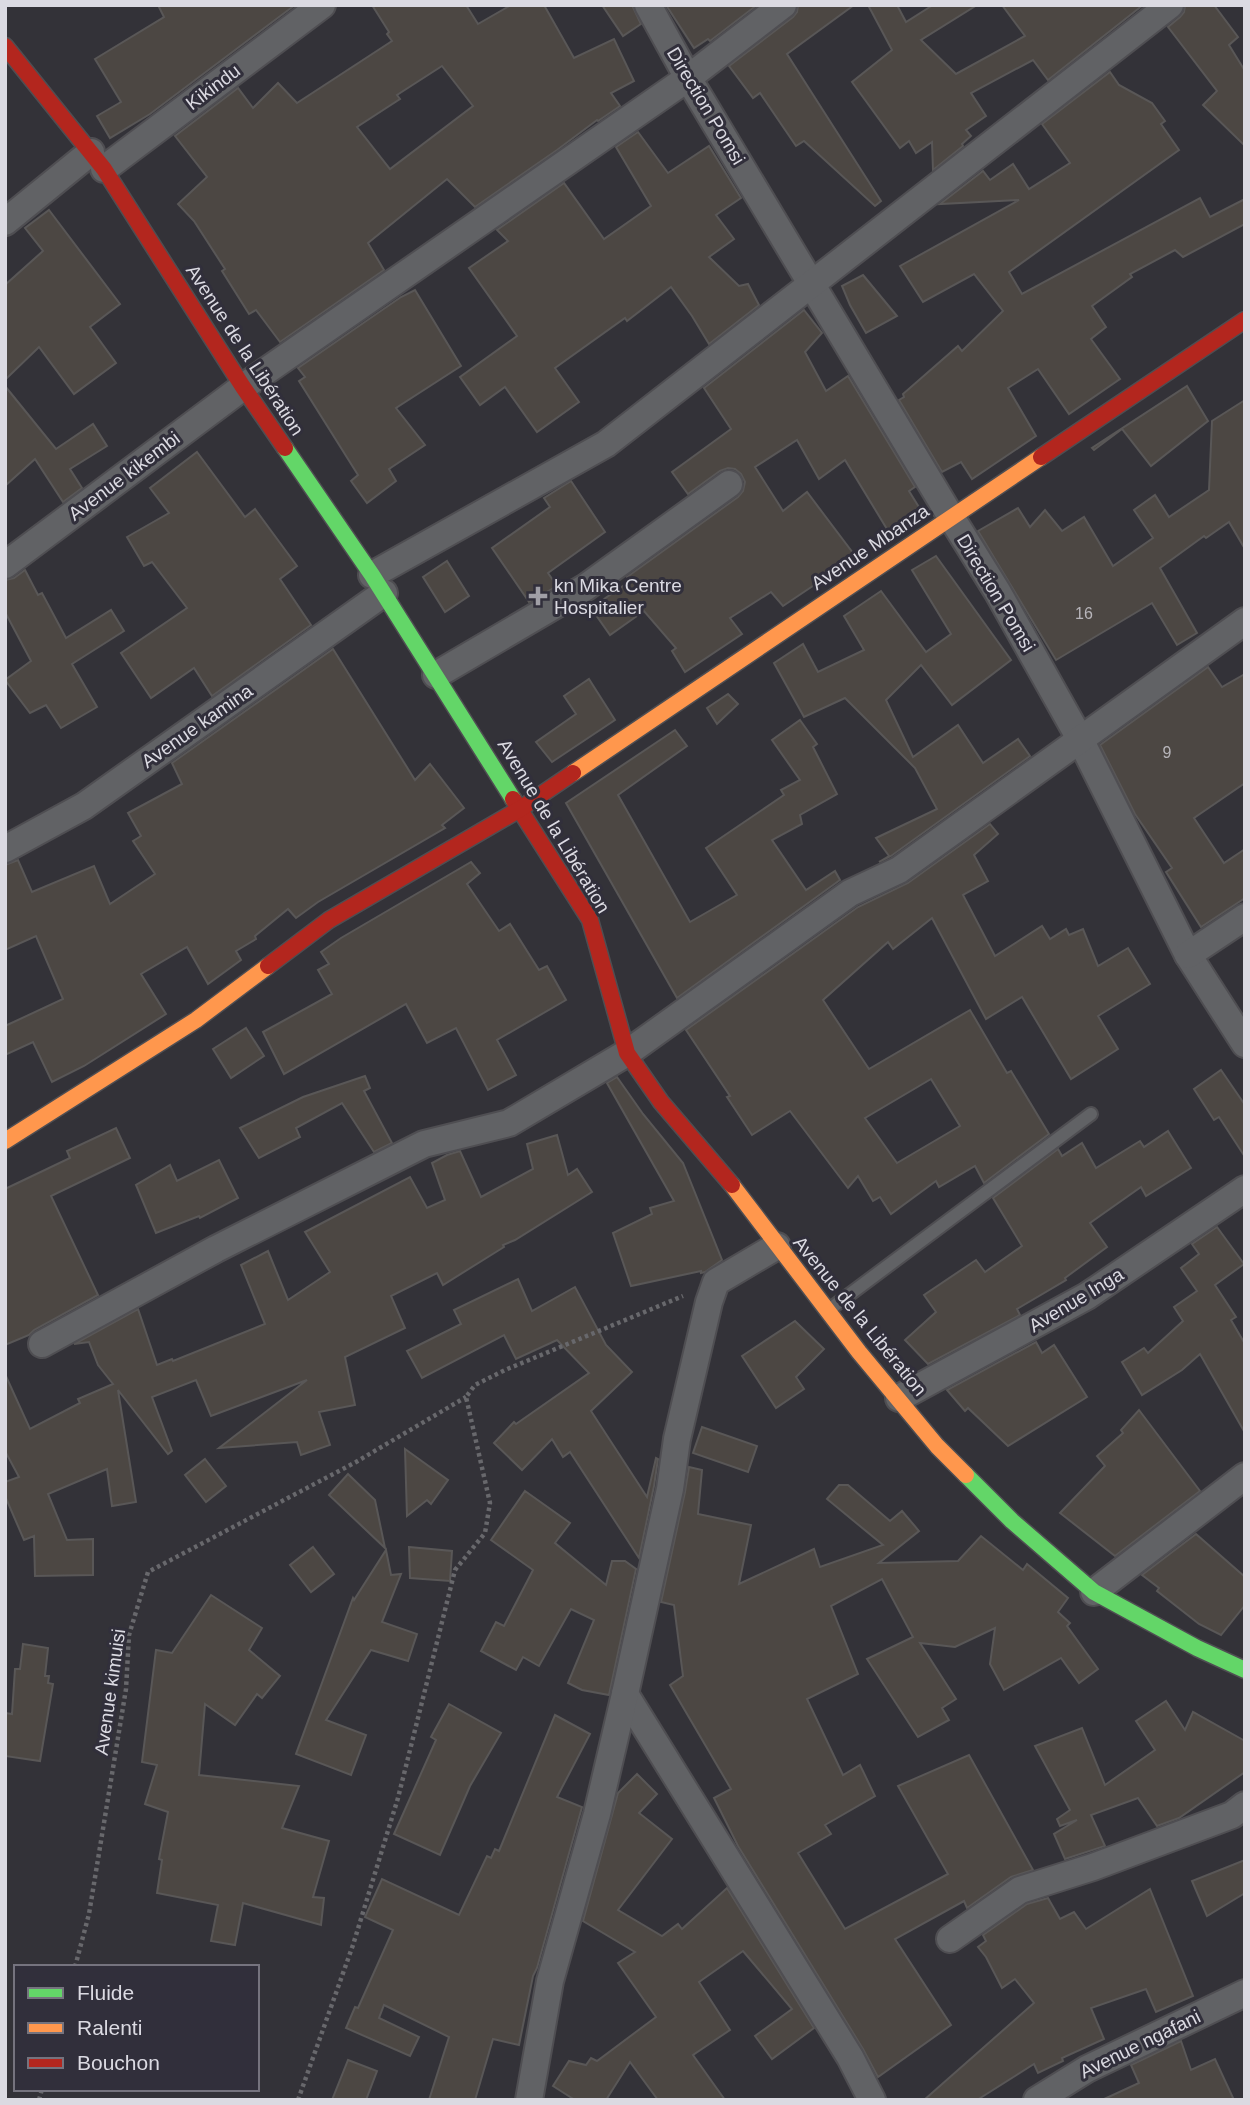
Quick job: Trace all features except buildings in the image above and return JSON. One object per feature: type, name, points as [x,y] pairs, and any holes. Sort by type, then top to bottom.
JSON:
[{"type":"main road","name":"Avenue de la Libération","points":[[5,46],[97,160],[243,387],[378,584],[590,920],[627,1053],[661,1102],[747,1202],[827,1311],[937,1446],[1012,1521],[1094,1591],[1197,1648],[1245,1670]]},
{"type":"main road","name":"Avenue Mbanza","points":[[5,1141],[196,1020],[329,920],[520,810],[1245,320]]},
{"type":"street","name":"Kikindu","points":[[5,222],[322,5]]},
{"type":"street","name":"Direction Pomsi","points":[[648,5],[688,78],[997,591],[1080,739],[1188,955],[1245,1044]]},
{"type":"street","name":"Avenue kikembi","points":[[5,565],[243,387],[688,78],[783,5]]},
{"type":"street","name":"Avenue kamina","points":[[5,849],[84,806],[378,584],[606,444],[1170,5]]},
{"type":"street","points":[[436,676],[586,587],[729,484]]},
{"type":"street","points":[[42,1344],[216,1249],[424,1144],[509,1123],[627,1053],[850,892],[899,870],[1245,621]]},
{"type":"street","points":[[1188,955],[1245,917]]},
{"type":"street","name":"Avenue Inga","points":[[899,1398],[1087,1296],[1245,1189]]},
{"type":"street","points":[[528,2100],[550,1981],[597,1814],[709,1302],[716,1282],[777,1246]]},
{"type":"street","points":[[1094,1591],[1245,1476]]},
{"type":"street","points":[[625,1693],[850,2057],[872,2100]]},
{"type":"street","points":[[950,1939],[1020,1890],[1093,1867],[1232,1815],[1245,1805]]},
{"type":"street","name":"Avenue ngafani","points":[[1037,2100],[1087,2069],[1245,1993]]},
{"type":"lane","points":[[827,1311],[1091,1114]]},
{"type":"path","name":"Avenue kimuisi","points":[[76,1965],[89,1914],[127,1689],[129,1635],[148,1572],[356,1462],[467,1397],[475,1385],[716,1282]]},
{"type":"path","points":[[298,2100],[353,1945],[398,1798],[455,1570],[485,1533],[490,1503],[467,1397]]},
{"type":"traffic: fast","points":[[285,448],[372,575],[513,799]]},
{"type":"traffic: fast","points":[[966,1475],[1012,1521],[1094,1592],[1197,1648],[1245,1670]]},
{"type":"traffic: slow","points":[[573,773],[1041,457]]},
{"type":"traffic: slow","points":[[5,1141],[196,1020],[268,966]]},
{"type":"traffic: slow","points":[[732,1185],[859,1352],[937,1446],[966,1475]]},
{"type":"traffic: jam","points":[[5,46],[104,169],[285,448]]},
{"type":"traffic: jam","points":[[1041,457],[1245,320]]},
{"type":"traffic: jam","points":[[268,966],[329,920],[520,809],[573,773]]},
{"type":"traffic: jam","points":[[513,799],[590,920],[627,1053],[661,1102],[732,1185]]},
{"type":"place","name":"kn Mika Centre Hospitalier","points":[[538,596]]}]
